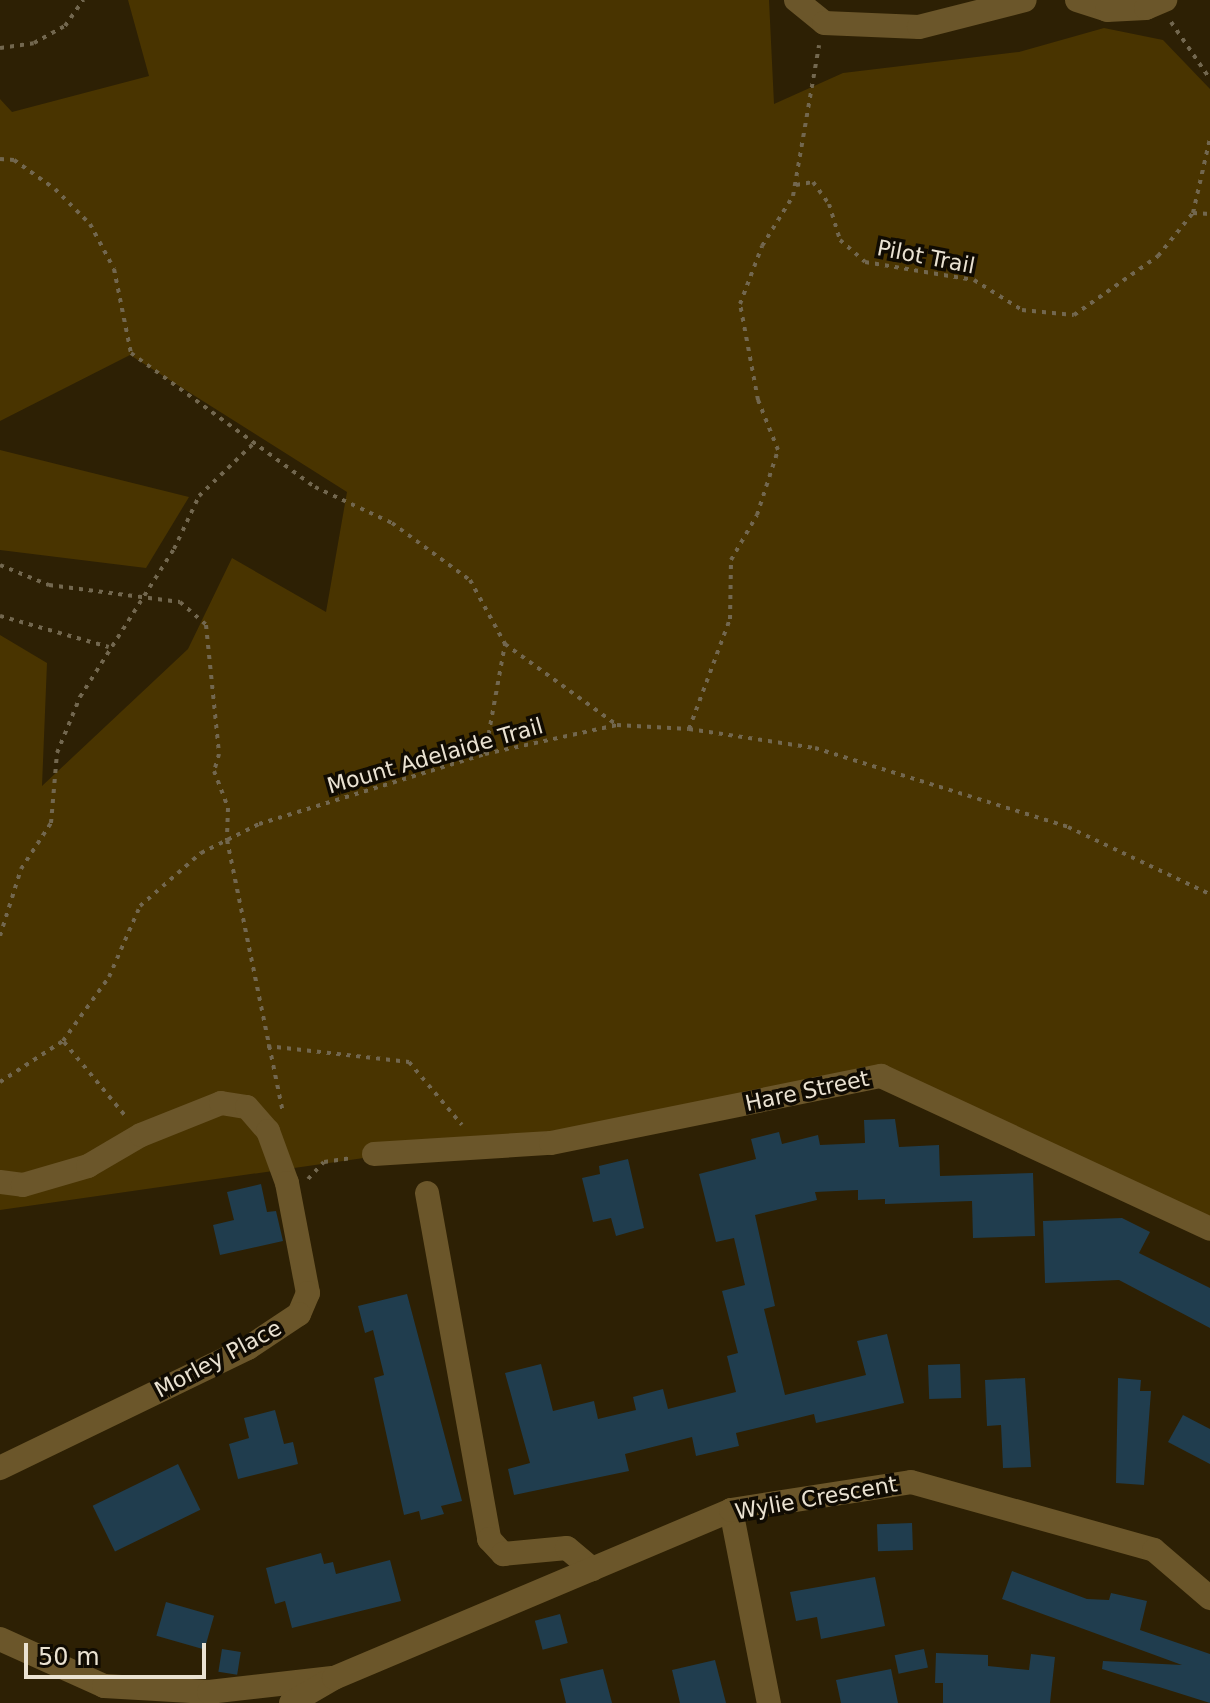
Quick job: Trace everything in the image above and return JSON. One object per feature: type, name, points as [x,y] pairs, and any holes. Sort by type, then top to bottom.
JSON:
[{"type":"street","points":[[796,0],[824,23],[919,27],[1025,0]]},
{"type":"street","points":[[1077,0],[1107,10],[1162,2]]},
{"type":"street","name":"Hare Street","points":[[374,1154],[551,1143],[881,1076],[1210,1229]]},
{"type":"street","points":[[0,1182],[23,1185],[88,1166],[141,1135],[221,1103],[247,1107],[268,1131]]},
{"type":"street","name":"Morley Place","points":[[0,1468],[248,1348],[299,1314],[308,1293],[290,1198],[268,1131]]},
{"type":"street","points":[[427,1193],[489,1539],[503,1554],[567,1548],[592,1569]]},
{"type":"street","name":"Wylie Crescent","points":[[291,1703],[334,1678],[731,1510],[911,1482],[1154,1550],[1210,1598]]},
{"type":"street","points":[[731,1510],[769,1703]]},
{"type":"street","points":[[0,1639],[104,1686],[209,1692],[334,1678]]},
{"type":"path","points":[[0,48],[34,43],[65,26],[83,0]]},
{"type":"path","points":[[1162,2],[1210,79]]},
{"type":"path","points":[[689,729],[730,619],[731,560],[757,515],[778,450],[758,400],[740,304],[795,185],[824,23]]},
{"type":"path","name":"Pilot Trail","points":[[795,185],[813,182],[829,204],[840,240],[865,262],[974,280],[1022,310],[1074,315],[1158,256],[1193,213],[1210,138]]},
{"type":"path","points":[[0,159],[14,160],[45,182],[90,224],[114,269],[131,353],[315,487],[392,523],[470,580],[505,644],[617,725]]},
{"type":"path","points":[[1193,213],[1210,214]]},
{"type":"path","points":[[0,936],[21,869],[51,823],[57,753],[80,697],[145,597],[199,496],[255,442]]},
{"type":"path","points":[[0,565],[49,585],[180,602],[206,625],[219,754],[214,771],[228,808],[227,840],[266,1015],[267,1046],[282,1111],[268,1131]]},
{"type":"path","points":[[0,616],[110,647]]},
{"type":"path","points":[[485,754],[505,644]]},
{"type":"path","name":"Mount Adelaide Trail","points":[[0,1082],[63,1041],[109,977],[140,906],[201,853],[259,824],[485,754],[617,725],[689,729],[815,748],[1068,827],[1210,894]]},
{"type":"path","points":[[63,1041],[141,1135]]},
{"type":"path","points":[[267,1046],[409,1062],[451,1114],[487,1147]]},
{"type":"path","points":[[290,1198],[324,1162],[374,1154]]},
{"type":"shaded area","points":[[128,0],[769,0],[774,104],[843,73],[1019,52],[1104,28],[1163,40],[1210,89],[1210,1229],[894,1082],[0,1210],[0,635],[47,663],[42,786],[188,649],[232,558],[326,612],[347,492],[130,355],[0,421],[0,99],[12,112],[149,76]]},
{"type":"shaded area","points":[[0,450],[189,497],[146,568],[0,550]]},
{"type":"building","points":[[895,1119],[899,1147],[939,1145],[940,1176],[1033,1173],[1035,1236],[973,1238],[972,1201],[885,1204],[885,1199],[858,1200],[858,1190],[815,1192],[817,1200],[755,1215],[775,1306],[764,1309],[785,1395],[866,1375],[857,1341],[887,1334],[904,1403],[816,1423],[814,1414],[736,1433],[739,1446],[696,1456],[692,1437],[625,1454],[629,1471],[514,1495],[508,1469],[530,1463],[505,1373],[541,1364],[553,1411],[594,1401],[598,1419],[636,1410],[633,1397],[663,1389],[668,1409],[736,1392],[727,1356],[738,1353],[722,1291],[745,1285],[734,1238],[716,1242],[699,1174],[756,1159],[751,1139],[779,1132],[782,1144],[818,1135],[820,1145],[865,1143],[864,1120]]},
{"type":"building","points":[[628,1159],[644,1228],[616,1236],[611,1218],[593,1222],[582,1178],[600,1174],[599,1166]]},
{"type":"building","points":[[261,1184],[267,1212],[276,1211],[283,1241],[220,1255],[213,1225],[234,1220],[227,1192]]},
{"type":"building","points":[[1122,1218],[1150,1232],[1139,1253],[1210,1288],[1210,1328],[1119,1280],[1045,1283],[1043,1221]]},
{"type":"building","points":[[407,1294],[462,1501],[441,1506],[444,1514],[421,1520],[419,1511],[404,1515],[374,1378],[384,1375],[373,1330],[365,1333],[358,1306]]},
{"type":"building","points":[[960,1364],[961,1398],[929,1399],[928,1365]]},
{"type":"building","points":[[1025,1378],[1031,1467],[1003,1468],[1001,1425],[987,1426],[985,1380]]},
{"type":"building","points":[[1118,1378],[1141,1380],[1140,1391],[1151,1391],[1144,1485],[1116,1483]]},
{"type":"building","points":[[275,1410],[284,1444],[293,1442],[298,1464],[238,1479],[229,1444],[249,1438],[244,1418]]},
{"type":"building","points":[[1183,1415],[1210,1429],[1210,1464],[1168,1442]]},
{"type":"building","points":[[178,1464],[200,1510],[115,1551],[93,1506]]},
{"type":"building","points":[[912,1523],[913,1550],[878,1551],[877,1524]]},
{"type":"building","points":[[321,1553],[324,1564],[333,1562],[336,1574],[390,1560],[401,1601],[292,1628],[285,1601],[275,1604],[266,1568]]},
{"type":"building","points":[[1012,1571],[1087,1599],[1109,1600],[1111,1593],[1147,1601],[1140,1630],[1210,1654],[1210,1703],[1102,1669],[1103,1661],[1182,1665],[1002,1599]]},
{"type":"building","points":[[875,1577],[885,1626],[821,1639],[817,1617],[796,1621],[790,1592]]},
{"type":"building","points":[[166,1602],[214,1616],[204,1649],[156,1636]]},
{"type":"building","points":[[560,1614],[568,1643],[543,1650],[535,1621]]},
{"type":"building","points":[[222,1649],[241,1652],[237,1675],[218,1672]]},
{"type":"building","points":[[924,1649],[928,1668],[899,1674],[895,1655]]},
{"type":"building","points":[[936,1653],[988,1655],[988,1666],[1029,1670],[1031,1654],[1055,1657],[1050,1703],[943,1703],[943,1683],[935,1683]]},
{"type":"building","points":[[715,1660],[726,1703],[680,1703],[672,1670]]},
{"type":"building","points":[[603,1669],[612,1703],[566,1703],[560,1679]]},
{"type":"building","points":[[891,1669],[898,1703],[841,1703],[836,1680]]}]
